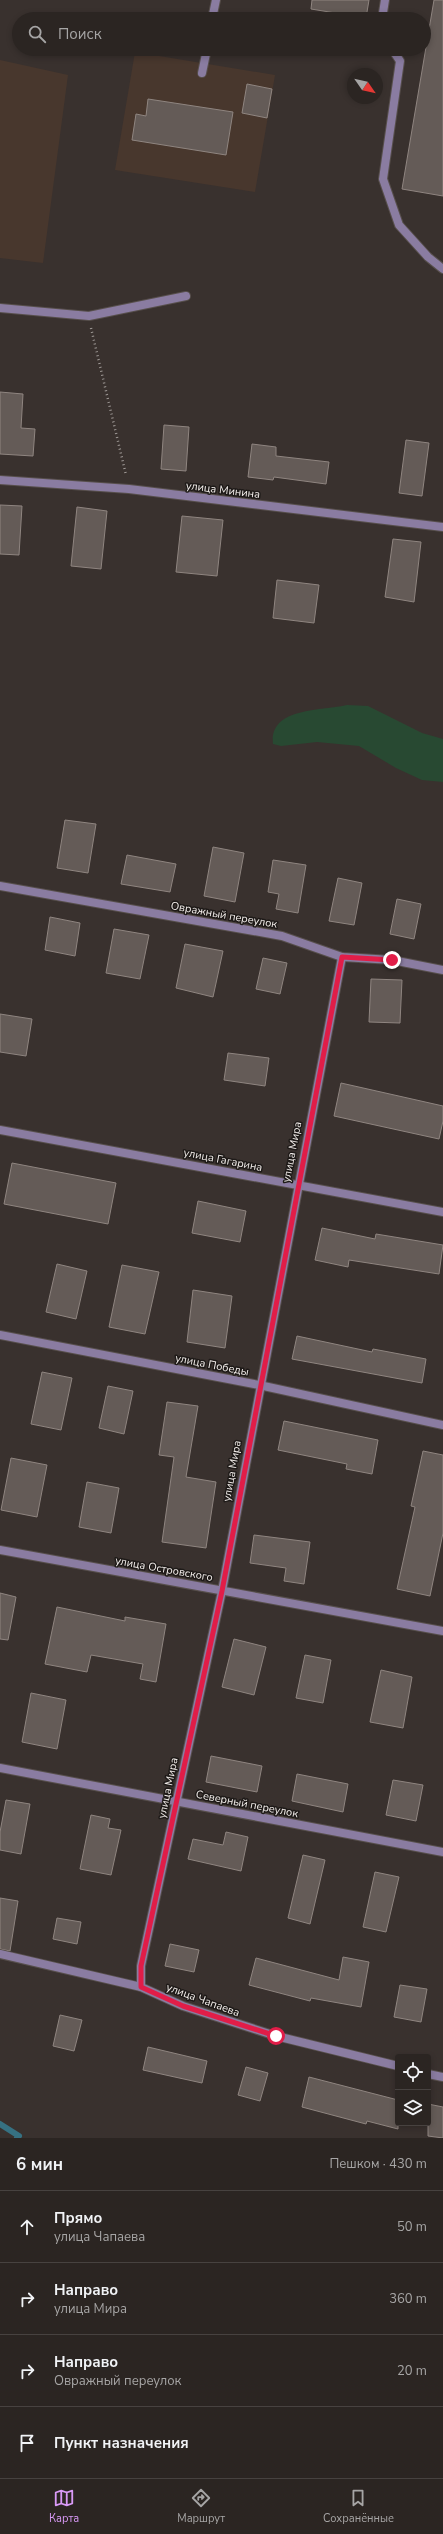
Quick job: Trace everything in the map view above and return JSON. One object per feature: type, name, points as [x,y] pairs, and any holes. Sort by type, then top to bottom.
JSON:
[{"type":"street","points":[[213,12],[216,0]]},
{"type":"street","points":[[383,12],[385,0]]},
{"type":"street","points":[[202,73],[206,56]]},
{"type":"street","points":[[397,56],[400,61],[383,179],[399,225],[428,257],[443,269]]},
{"type":"street","points":[[0,308],[88,316],[186,296]]},
{"type":"street","name":"улица Минина","points":[[0,480],[129,490],[443,527]]},
{"type":"street","name":"Овражный переулок","points":[[0,886],[282,936],[342,957],[392,960],[443,970]]},
{"type":"street","name":"улица Мира","points":[[141,1987],[141,1966],[222,1591],[259,1385],[342,957]]},
{"type":"street","name":"улица Гагарина","points":[[0,1130],[443,1212]]},
{"type":"street","name":"улица Победы","points":[[0,1335],[259,1385],[443,1425]]},
{"type":"street","name":"улица Островского","points":[[0,1550],[443,1631]]},
{"type":"street","name":"Северный переулок","points":[[0,1768],[443,1852]]},
{"type":"street","name":"улица Чапаева","points":[[0,1954],[141,1987],[183,2006],[276,2036],[395,2065]]},
{"type":"street","points":[[431,2075],[443,2077]]},
{"type":"path","points":[[88,316],[129,490]]},
{"type":"shaded area","points":[[134,56],[159,56],[275,75],[255,192],[115,170]]},
{"type":"shaded area","points":[[0,60],[68,75],[43,263],[0,258]]},
{"type":"green space","points":[[347,705],[368,706],[422,733],[443,739],[443,782],[422,780],[396,768],[359,746],[317,742],[281,746],[273,744],[274,732],[279,723],[288,717],[312,710]]},
{"type":"building","points":[[312,0],[369,0],[367,12],[329,12],[311,9]]},
{"type":"building","points":[[434,0],[443,0],[443,196],[402,189],[425,56],[431,56],[431,18]]},
{"type":"building","points":[[247,84],[272,89],[267,118],[242,113]]},
{"type":"building","points":[[148,99],[233,112],[226,155],[132,140],[136,114],[146,116]]},
{"type":"building","points":[[0,392],[23,394],[21,428],[35,429],[33,456],[0,454]]},
{"type":"building","points":[[164,425],[189,427],[186,471],[161,469]]},
{"type":"building","points":[[406,440],[429,443],[422,496],[399,493]]},
{"type":"building","points":[[252,444],[276,447],[276,456],[329,462],[326,484],[274,477],[273,480],[248,477]]},
{"type":"building","points":[[0,505],[22,506],[19,555],[0,554]]},
{"type":"building","points":[[77,507],[107,511],[101,569],[71,566]]},
{"type":"building","points":[[182,516],[223,520],[217,576],[176,572]]},
{"type":"building","points":[[393,539],[421,542],[414,602],[385,597]]},
{"type":"building","points":[[277,580],[319,585],[314,623],[273,618]]},
{"type":"building","points":[[65,820],[96,824],[88,873],[57,868]]},
{"type":"building","points":[[213,847],[244,853],[235,902],[204,896]]},
{"type":"building","points":[[127,855],[176,864],[170,892],[121,884]]},
{"type":"building","points":[[273,860],[306,865],[298,913],[276,909],[279,894],[268,892]]},
{"type":"building","points":[[338,878],[362,883],[354,925],[329,921]]},
{"type":"building","points":[[397,899],[421,904],[414,939],[390,934]]},
{"type":"building","points":[[50,917],[80,923],[75,956],[45,950]]},
{"type":"building","points":[[114,929],[149,935],[140,979],[106,973]]},
{"type":"building","points":[[185,944],[223,951],[213,997],[176,988]]},
{"type":"building","points":[[263,958],[287,963],[280,994],[256,989]]},
{"type":"building","points":[[371,979],[402,980],[400,1023],[369,1022]]},
{"type":"building","points":[[0,1014],[32,1019],[26,1056],[0,1052]]},
{"type":"building","points":[[228,1053],[269,1058],[265,1086],[224,1080]]},
{"type":"building","points":[[341,1083],[443,1106],[443,1121],[439,1139],[334,1116]]},
{"type":"building","points":[[12,1163],[116,1183],[108,1224],[4,1204]]},
{"type":"building","points":[[198,1201],[246,1211],[240,1242],[192,1233]]},
{"type":"building","points":[[322,1228],[375,1239],[376,1234],[443,1245],[439,1274],[349,1260],[348,1267],[315,1260]]},
{"type":"building","points":[[57,1264],[87,1271],[76,1319],[46,1312]]},
{"type":"building","points":[[122,1265],[159,1272],[145,1334],[109,1327]]},
{"type":"building","points":[[193,1290],[232,1296],[225,1348],[187,1342]]},
{"type":"building","points":[[297,1336],[372,1352],[373,1349],[426,1359],[422,1383],[292,1359]]},
{"type":"building","points":[[42,1372],[72,1378],[61,1430],[31,1424]]},
{"type":"building","points":[[108,1386],[133,1391],[124,1434],[99,1428]]},
{"type":"building","points":[[167,1402],[198,1406],[186,1477],[216,1482],[206,1548],[162,1542],[174,1457],[159,1455]]},
{"type":"building","points":[[284,1421],[378,1440],[372,1474],[346,1469],[347,1464],[278,1450]]},
{"type":"building","points":[[423,1451],[443,1455],[443,1533],[430,1596],[397,1589],[415,1507],[411,1506]]},
{"type":"building","points":[[11,1458],[47,1465],[37,1517],[1,1510]]},
{"type":"building","points":[[87,1482],[119,1488],[111,1533],[79,1527]]},
{"type":"building","points":[[254,1535],[310,1542],[304,1584],[284,1581],[286,1568],[250,1563]]},
{"type":"building","points":[[0,1593],[16,1597],[8,1640],[0,1639]]},
{"type":"building","points":[[57,1607],[125,1621],[125,1617],[166,1624],[156,1682],[140,1679],[143,1664],[91,1655],[87,1672],[45,1664]]},
{"type":"building","points":[[234,1639],[266,1647],[254,1695],[222,1687]]},
{"type":"building","points":[[305,1655],[331,1660],[323,1703],[296,1698]]},
{"type":"building","points":[[381,1670],[412,1677],[403,1728],[370,1722]]},
{"type":"building","points":[[31,1693],[66,1700],[57,1749],[22,1742]]},
{"type":"building","points":[[211,1756],[262,1766],[257,1792],[206,1782]]},
{"type":"building","points":[[297,1774],[348,1784],[343,1812],[292,1801]]},
{"type":"building","points":[[393,1780],[423,1785],[416,1821],[386,1815]]},
{"type":"building","points":[[6,1800],[30,1804],[21,1854],[0,1850],[0,1832]]},
{"type":"building","points":[[91,1815],[110,1819],[108,1828],[121,1830],[111,1875],[80,1869]]},
{"type":"building","points":[[226,1832],[248,1837],[241,1871],[188,1859],[193,1839],[223,1845]]},
{"type":"building","points":[[303,1855],[325,1860],[310,1924],[288,1918]]},
{"type":"building","points":[[375,1872],[399,1877],[386,1932],[363,1927]]},
{"type":"building","points":[[0,1898],[18,1901],[10,1951],[0,1949]]},
{"type":"building","points":[[57,1918],[81,1922],[77,1944],[53,1939]]},
{"type":"building","points":[[170,1944],[199,1950],[194,1972],[165,1966]]},
{"type":"building","points":[[343,1957],[369,1962],[361,2007],[311,1998],[310,2001],[249,1985],[256,1958],[339,1980]]},
{"type":"building","points":[[400,1985],[427,1989],[421,2022],[394,2017]]},
{"type":"building","points":[[60,2015],[82,2020],[74,2051],[53,2046]]},
{"type":"building","points":[[148,2047],[207,2061],[202,2083],[143,2070]]},
{"type":"building","points":[[246,2067],[268,2073],[260,2101],[238,2095]]},
{"type":"building","points":[[309,2077],[395,2099],[395,2126],[398,2126],[398,2129],[367,2121],[366,2124],[302,2107]]},
{"type":"building","points":[[431,2105],[443,2107],[443,2138],[428,2136],[428,2126],[431,2126]]},
{"type":"waterway","points":[[0,2124],[19,2136],[17,2138]]},
{"type":"route","points":[[276,2036],[183,2006],[141,1987],[141,1966],[222,1591],[259,1385],[342,957],[392,960]]}]
